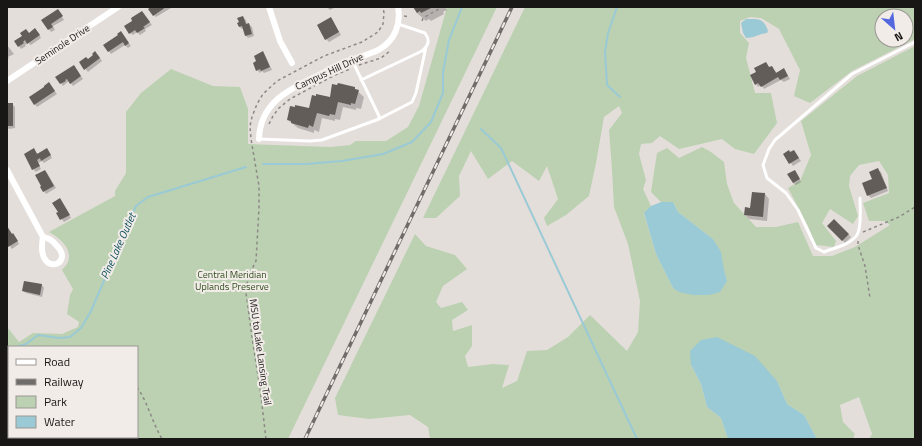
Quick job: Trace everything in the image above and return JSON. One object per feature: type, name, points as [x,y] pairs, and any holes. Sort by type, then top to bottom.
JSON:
[{"type":"street","name":"Seminole Drive","points":[[7,81],[118,7]]},
{"type":"street","points":[[269,7],[280,41],[292,63]]},
{"type":"street","name":"Campus Hill Drive","points":[[259,137],[262,120],[279,97],[294,87],[344,62],[380,49],[393,38],[398,24],[398,7]]},
{"type":"street","points":[[7,170],[43,237],[43,255],[46,261],[54,265],[61,260],[61,251],[52,241],[43,237]]},
{"type":"lane","points":[[259,137],[310,141],[322,140],[379,119],[412,102],[416,93],[428,42],[427,36],[425,32],[398,24]]},
{"type":"lane","points":[[860,198],[861,219],[858,234],[849,242],[824,252],[816,248],[798,210],[786,193],[767,178],[763,165],[769,149],[775,140],[852,74],[915,42]]},
{"type":"lane","points":[[361,80],[422,51],[426,47]]},
{"type":"lane","points":[[352,60],[379,116],[379,119]]},
{"type":"path","name":"MSU to Lake Lansing Trail","points":[[266,439],[246,293],[248,277],[256,261],[259,208],[259,186],[250,126],[252,117],[263,94],[277,82],[324,56],[362,42],[378,32],[383,24],[383,7]]},
{"type":"path","points":[[422,21],[423,18],[440,7]]},
{"type":"path","points":[[404,12],[404,16],[410,17]]},
{"type":"path","points":[[251,139],[264,134],[273,116],[279,108],[290,99],[335,75],[355,66],[381,58],[393,47]]},
{"type":"path","points":[[870,298],[865,266],[858,245],[858,234],[899,217],[915,207]]},
{"type":"path","points":[[138,388],[143,396],[156,430],[162,439]]},
{"type":"green space","name":"Central Meridian Uplands Preserve","points":[[447,7],[497,7],[288,439],[7,439],[7,327],[19,342],[33,333],[62,334],[78,327],[79,322],[67,314],[70,295],[73,289],[62,270],[68,262],[69,252],[61,240],[49,232],[115,196],[115,191],[126,173],[126,112],[141,93],[171,69],[213,86],[240,87],[248,109],[248,144],[331,147],[350,145],[356,141],[386,141],[408,127],[419,106]]},
{"type":"green space","points":[[525,7],[915,7],[914,40],[914,8],[874,8],[874,48],[897,48],[852,71],[810,103],[794,96],[800,70],[779,29],[761,18],[750,17],[740,21],[740,33],[749,43],[746,58],[755,93],[771,93],[777,123],[754,154],[735,149],[722,139],[679,149],[660,136],[652,143],[641,144],[639,154],[646,180],[643,189],[651,206],[644,214],[656,254],[673,288],[727,281],[713,239],[678,212],[673,202],[661,202],[651,192],[657,153],[667,148],[679,158],[702,147],[724,162],[727,184],[734,203],[756,227],[776,227],[798,222],[813,256],[832,256],[855,247],[890,225],[884,221],[869,221],[863,203],[889,193],[888,175],[879,161],[859,165],[850,176],[849,186],[858,216],[853,224],[830,209],[822,223],[836,241],[834,247],[816,245],[788,188],[800,181],[811,155],[801,121],[857,76],[911,48],[914,48],[915,46],[915,439],[869,439],[872,434],[859,397],[840,405],[843,422],[855,434],[853,439],[817,439],[804,415],[787,404],[777,381],[691,365],[701,384],[707,407],[721,418],[728,439],[430,439],[428,427],[410,415],[369,419],[338,415],[335,398],[415,234],[426,246],[455,255],[467,269],[443,286],[436,302],[441,308],[462,302],[468,310],[452,320],[453,331],[472,325],[472,346],[465,356],[468,367],[493,364],[509,365],[502,388],[517,381],[527,351],[547,350],[568,337],[590,315],[627,351],[638,332],[640,301],[628,244],[614,207],[609,130],[622,113],[619,106],[604,117],[589,196],[566,215],[547,226],[544,218],[558,199],[547,166],[539,181],[512,161],[488,179],[471,151],[459,176],[460,196],[436,218],[423,218]]},
{"type":"water","points":[[746,19],[757,19],[762,21],[768,31],[767,33],[746,38],[743,33],[741,23]]},
{"type":"water","points":[[661,202],[673,202],[678,212],[713,239],[721,252],[727,281],[720,292],[709,295],[693,295],[679,292],[673,288],[656,254],[644,213],[651,206]]},
{"type":"water","points":[[717,337],[755,356],[777,381],[787,404],[804,415],[817,439],[728,439],[721,418],[707,407],[701,384],[691,365],[690,351],[701,340]]},
{"type":"building","points":[[151,7],[166,7],[153,16],[148,9]]},
{"type":"building","points":[[413,7],[433,7],[421,13],[420,11],[417,13]]},
{"type":"building","points":[[58,9],[63,16],[51,24],[53,27],[48,30],[41,20]]},
{"type":"building","points":[[142,11],[150,22],[143,27],[145,28],[137,33],[135,30],[129,34],[124,26],[132,21],[131,18]]},
{"type":"building","points":[[243,16],[246,24],[249,23],[252,34],[245,36],[242,26],[239,27],[237,23],[239,22],[237,18]]},
{"type":"building","points":[[331,17],[339,32],[325,40],[317,25]]},
{"type":"building","points":[[35,28],[40,35],[27,44],[25,40],[23,42],[24,43],[18,47],[14,41],[22,36],[20,33],[26,29],[29,33]]},
{"type":"building","points":[[121,31],[129,43],[125,46],[123,42],[108,52],[103,45],[118,35],[117,34]]},
{"type":"building","points":[[95,51],[100,58],[84,70],[79,62],[86,57],[88,59]]},
{"type":"building","points":[[263,51],[270,67],[261,71],[260,69],[256,71],[253,63],[256,61],[254,56]]},
{"type":"building","points":[[766,62],[769,67],[772,66],[776,73],[784,68],[788,76],[780,80],[778,77],[761,87],[758,83],[755,85],[750,75],[756,72],[754,68]]},
{"type":"building","points":[[74,65],[81,76],[70,84],[67,79],[60,84],[55,77]]},
{"type":"building","points":[[49,82],[55,91],[34,105],[29,97]]},
{"type":"building","points":[[338,83],[355,87],[355,89],[359,90],[355,104],[351,103],[351,105],[338,102],[335,115],[330,114],[329,116],[317,113],[313,127],[309,125],[308,128],[291,123],[291,121],[287,120],[290,106],[295,107],[295,105],[309,108],[312,95],[316,96],[316,94],[330,97],[332,84],[337,85]]},
{"type":"building","points":[[7,103],[13,103],[13,126],[7,126]]},
{"type":"building","points":[[34,148],[37,154],[47,148],[51,155],[41,161],[40,158],[37,160],[40,166],[32,170],[24,154]]},
{"type":"building","points":[[789,150],[790,152],[794,150],[799,158],[789,164],[783,154]]},
{"type":"building","points":[[878,168],[887,188],[867,196],[862,183],[872,179],[869,172]]},
{"type":"building","points":[[45,170],[54,186],[43,192],[35,175]]},
{"type":"building","points":[[795,170],[800,179],[793,183],[787,174]]},
{"type":"building","points":[[752,192],[765,193],[763,217],[744,215],[745,207],[750,208]]},
{"type":"building","points":[[60,198],[70,215],[60,220],[56,213],[58,212],[52,203]]},
{"type":"building","points":[[834,219],[849,234],[842,241],[827,226]]},
{"type":"building","points":[[7,226],[18,241],[8,247],[7,244]]},
{"type":"building","points":[[24,281],[42,284],[40,295],[22,291]]},
{"type":"waterway","name":"Pine Lake Outlet","points":[[263,164],[306,164],[342,161],[383,154],[412,142],[431,122],[443,93],[443,72],[449,40],[462,7]]},
{"type":"waterway","points":[[617,7],[608,33],[605,52],[607,85],[620,97]]},
{"type":"waterway","points":[[481,129],[501,148],[637,439]]},
{"type":"waterway","name":"Pine Lake Outlet","points":[[19,346],[26,344],[38,335],[59,338],[70,337],[81,328],[91,311],[136,206],[148,197],[246,167]]},
{"type":"railway","points":[[305,439],[512,7]]}]
